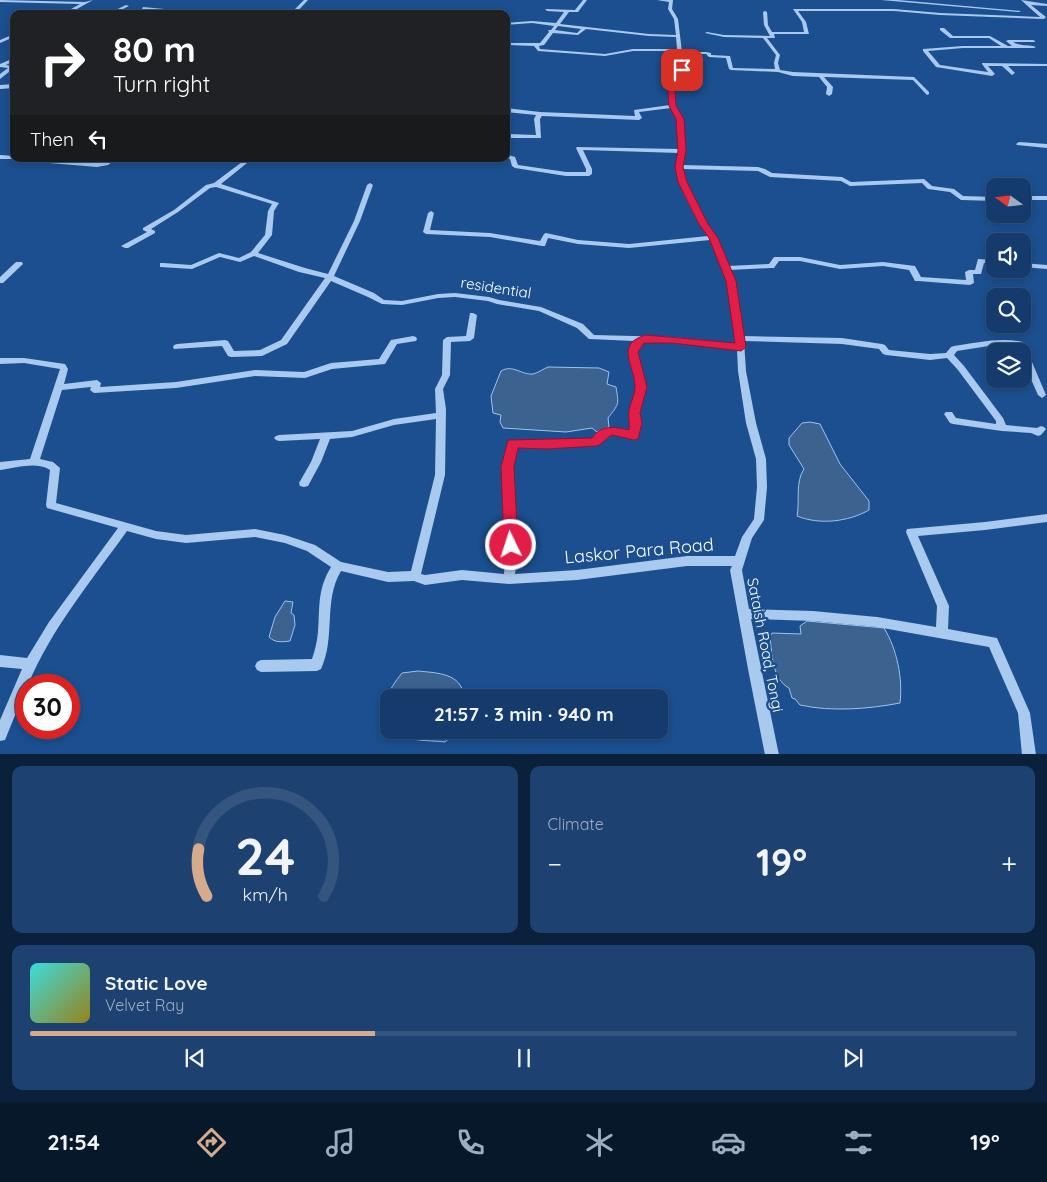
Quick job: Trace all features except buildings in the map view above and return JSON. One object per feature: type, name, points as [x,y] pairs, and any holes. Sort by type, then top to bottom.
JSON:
[{"type":"street","points":[[72,10],[92,0]]},
{"type":"street","points":[[296,10],[306,0]]},
{"type":"street","points":[[547,10],[576,11],[585,0]]},
{"type":"street","points":[[659,0],[671,1]]},
{"type":"street","points":[[884,0],[1022,11]]},
{"type":"street","points":[[0,1],[86,3]]},
{"type":"street","name":"Sataish Road, Tongi","points":[[671,1],[670,9],[676,19],[677,36],[680,44],[679,52],[682,74],[672,90],[673,106],[680,119],[682,151],[679,167],[683,182],[703,224],[713,238],[731,281],[742,371],[751,423],[761,459],[762,487],[759,520],[747,537],[736,570],[772,754]]},
{"type":"street","points":[[1025,2],[1047,5]]},
{"type":"street","points":[[1025,2],[1045,19]]},
{"type":"street","points":[[118,10],[127,6]]},
{"type":"street","points":[[143,8],[164,10]]},
{"type":"street","points":[[510,44],[542,44],[550,31],[568,10]]},
{"type":"street","points":[[770,33],[807,33],[804,22],[795,10],[894,10],[1045,19]]},
{"type":"street","points":[[1029,11],[1036,12]]},
{"type":"street","points":[[707,33],[730,36],[772,37],[766,25],[765,12]]},
{"type":"street","points":[[510,24],[532,22],[677,36]]},
{"type":"street","points":[[550,31],[578,34],[585,28]]},
{"type":"street","points":[[942,30],[952,37],[990,37],[1008,47]]},
{"type":"street","points":[[764,37],[778,55],[776,64],[778,71]]},
{"type":"street","points":[[1019,47],[1008,41],[1033,41]]},
{"type":"street","points":[[536,45],[538,50],[592,54],[639,50],[706,53],[709,56],[728,57],[731,69],[778,71],[793,74],[914,79],[927,93]]},
{"type":"street","points":[[1034,47],[963,47],[926,50],[938,66],[992,74],[984,64],[1047,65]]},
{"type":"street","points":[[1003,64],[1012,74]]},
{"type":"street","points":[[0,77],[10,69]]},
{"type":"street","points":[[820,75],[830,87],[829,94]]},
{"type":"street","points":[[510,110],[540,114],[639,118],[636,110],[673,106]]},
{"type":"street","points":[[510,136],[539,137],[537,119],[540,114]]},
{"type":"street","points":[[1019,144],[1047,146]]},
{"type":"street","points":[[510,157],[513,158],[515,166],[566,174],[589,174],[579,148],[682,151]]},
{"type":"street","points":[[61,162],[97,165],[109,162]]},
{"type":"street","points":[[216,185],[245,162]]},
{"type":"street","points":[[679,167],[758,169],[763,170],[770,176],[842,179],[850,184],[924,181],[930,188],[952,190],[961,198],[986,199]]},
{"type":"street","points":[[125,246],[153,232],[145,228],[176,211],[208,186],[216,185],[276,203],[271,211],[268,235],[254,254]]},
{"type":"street","points":[[177,347],[225,343],[231,354],[262,353],[284,342],[330,277],[357,221],[370,185]]},
{"type":"street","points":[[1031,198],[1047,198]]},
{"type":"street","points":[[432,213],[426,232],[490,235],[542,244],[546,235],[578,242],[628,246],[713,238]]},
{"type":"street","name":"residential","points":[[163,265],[192,267],[219,255],[240,260],[254,254],[330,277],[382,302],[402,303],[438,296],[475,296],[541,310],[580,326],[592,337],[740,343]]},
{"type":"street","points":[[726,268],[770,266],[777,259],[800,259],[840,267],[883,264],[912,268],[918,279],[970,283],[968,272],[978,272],[981,261],[986,261]]},
{"type":"street","points":[[0,281],[19,264]]},
{"type":"street","points":[[1031,266],[1047,267]]},
{"type":"street","points":[[415,576],[440,475],[441,415],[439,390],[446,374],[447,340],[470,338],[473,315]]},
{"type":"street","points":[[58,388],[97,384],[94,390],[176,386],[254,373],[305,375],[331,366],[382,362],[394,342],[413,339]]},
{"type":"street","points":[[508,579],[511,561],[507,467],[513,444],[547,445],[596,442],[600,436],[611,430],[634,436],[636,423],[634,413],[641,387],[633,352],[634,346],[640,340]]},
{"type":"street","points":[[740,343],[842,341],[882,347],[886,352],[930,358],[949,355],[954,349],[988,344],[1020,344],[1042,395]]},
{"type":"street","points":[[949,355],[1000,420],[1002,428]]},
{"type":"street","points":[[0,360],[13,359],[62,366],[64,370],[34,463]]},
{"type":"street","points":[[949,414],[953,421],[962,424],[1033,430],[1038,433],[1041,428]]},
{"type":"street","points":[[279,438],[352,434],[394,422],[441,415]]},
{"type":"street","points":[[304,483],[316,462],[326,436]]},
{"type":"street","name":"Laskor Para Road","points":[[0,466],[43,463],[55,468],[51,505],[156,534],[186,539],[255,533],[285,538],[311,548],[338,566],[388,577],[415,576],[425,580],[462,575],[508,579],[577,575],[687,561],[740,561]]},
{"type":"street","points":[[942,633],[943,606],[911,532],[985,526],[1047,518]]},
{"type":"street","points":[[0,735],[30,664],[53,626],[125,526]]},
{"type":"street","points":[[261,666],[317,665],[324,634],[324,600],[329,580],[338,566]]},
{"type":"street","points":[[744,614],[813,616],[877,622],[993,642],[1024,714],[1029,754]]},
{"type":"street","points":[[0,661],[30,664]]},
{"type":"water","points":[[548,367],[599,368],[609,372],[607,384],[616,387],[618,401],[608,418],[609,427],[597,432],[592,428],[566,432],[503,428],[500,422],[501,415],[493,413],[491,396],[501,371],[513,369],[533,374]]},
{"type":"water","points":[[802,423],[820,424],[840,464],[869,501],[869,510],[843,520],[833,521],[815,521],[797,516],[799,486],[804,469],[789,445],[789,438]]},
{"type":"water","points":[[285,601],[293,602],[291,613],[294,615],[295,625],[290,641],[281,642],[269,637],[275,617]]},
{"type":"water","points":[[807,621],[884,628],[889,636],[898,664],[901,684],[900,703],[876,707],[837,709],[800,705],[792,698],[789,688],[783,684],[776,672],[772,658],[770,637],[772,633],[801,634],[800,626]]},
{"type":"water","points":[[418,671],[440,674],[454,679],[462,689],[391,689],[402,673]]},
{"type":"water","points":[[411,739],[448,739],[445,742]]},
{"type":"route","points":[[511,545],[509,536],[510,508],[507,467],[513,444],[547,445],[596,442],[600,436],[611,430],[634,436],[636,423],[634,413],[641,387],[633,352],[634,346],[640,340],[646,338],[741,347],[738,338],[731,281],[713,238],[703,224],[683,182],[679,167],[682,151],[681,129],[680,119],[673,106],[672,90],[679,80],[682,70]]}]
